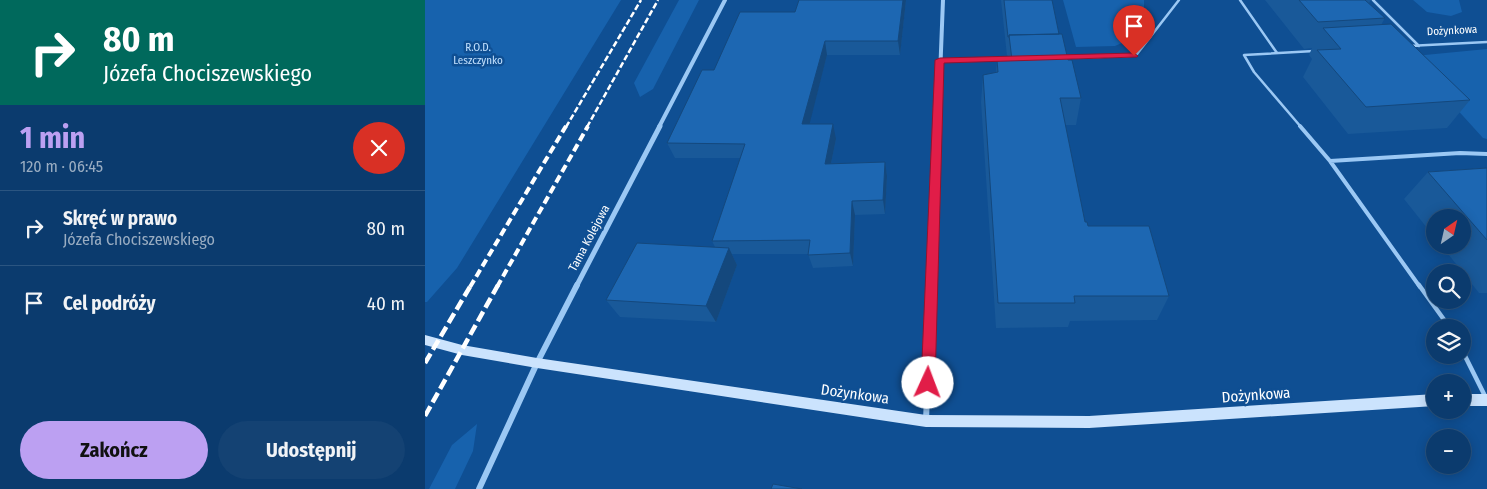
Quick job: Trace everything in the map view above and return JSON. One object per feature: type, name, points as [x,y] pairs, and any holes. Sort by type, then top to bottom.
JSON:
[{"type":"street","name":"Tama Kolejowa","points":[[479,489],[537,363],[725,0]]},
{"type":"street","points":[[926,421],[943,0]]},
{"type":"street","name":"Dożynkowa","points":[[425,340],[462,350],[537,363],[926,421],[1089,422],[1426,401]]},
{"type":"street","points":[[1471,400],[1487,400]]},
{"type":"lane","points":[[1059,58],[1129,56],[1137,54],[1179,0]]},
{"type":"lane","points":[[1240,0],[1277,53]]},
{"type":"lane","name":"Dożynkowa","points":[[1373,0],[1419,46]]},
{"type":"lane","name":"Dożynkowa","points":[[1400,47],[1487,42]]},
{"type":"lane","points":[[1315,51],[1244,55],[1254,72],[1330,161],[1444,319]]},
{"type":"lane","points":[[940,60],[1019,59]]},
{"type":"lane","points":[[1330,161],[1460,153],[1487,154]]},
{"type":"lane","points":[[1469,364],[1487,400]]},
{"type":"green space","name":"R.O.D. Leszczynko","points":[[425,0],[621,0],[457,268],[427,302],[425,302]]},
{"type":"green space","points":[[679,0],[699,0],[653,89],[640,97],[634,83]]},
{"type":"green space","points":[[1063,0],[1144,0],[1144,12],[1133,38],[1115,46],[1076,47]]},
{"type":"green space","points":[[1413,0],[1459,0],[1462,12],[1451,16],[1427,12]]},
{"type":"green space","points":[[1487,49],[1487,139],[1483,138],[1424,73],[1373,60]]},
{"type":"green space","points":[[477,424],[473,451],[455,489],[429,489],[452,445]]},
{"type":"building","points":[[799,0],[903,0],[898,41],[825,41],[802,124],[833,124],[825,164],[885,162],[883,200],[852,201],[850,253],[808,255],[810,240],[712,241],[745,144],[667,143],[702,70],[714,70],[740,12],[795,12]]},
{"type":"building","points":[[1004,0],[1052,0],[1059,34],[1009,35],[1008,37]]},
{"type":"building","points":[[1299,0],[1365,0],[1385,18],[1318,22]]},
{"type":"building","points":[[1391,24],[1470,100],[1366,107],[1317,50],[1341,49],[1323,28]]},
{"type":"building","points":[[1062,34],[1068,60],[1072,60],[1081,98],[1060,98],[1085,222],[1087,222],[1088,226],[1149,226],[1169,296],[1074,296],[1075,303],[998,303],[983,75],[998,72],[997,60],[1012,60],[1009,35]]},
{"type":"building","points":[[1487,168],[1487,240],[1471,222],[1471,209],[1460,209],[1428,172]]},
{"type":"building","points":[[637,243],[729,248],[706,306],[606,300]]},
{"type":"building","points":[[773,484],[802,489],[771,489]]},
{"type":"railway","points":[[566,127],[641,0]]},
{"type":"railway","points":[[587,127],[658,0]]},
{"type":"railway","points":[[470,287],[566,126]]},
{"type":"railway","points":[[497,287],[588,126]]},
{"type":"railway","points":[[425,363],[471,285]]},
{"type":"railway","points":[[425,416],[498,285]]},
{"type":"route","points":[[928,383],[940,60],[1134,56]]}]
